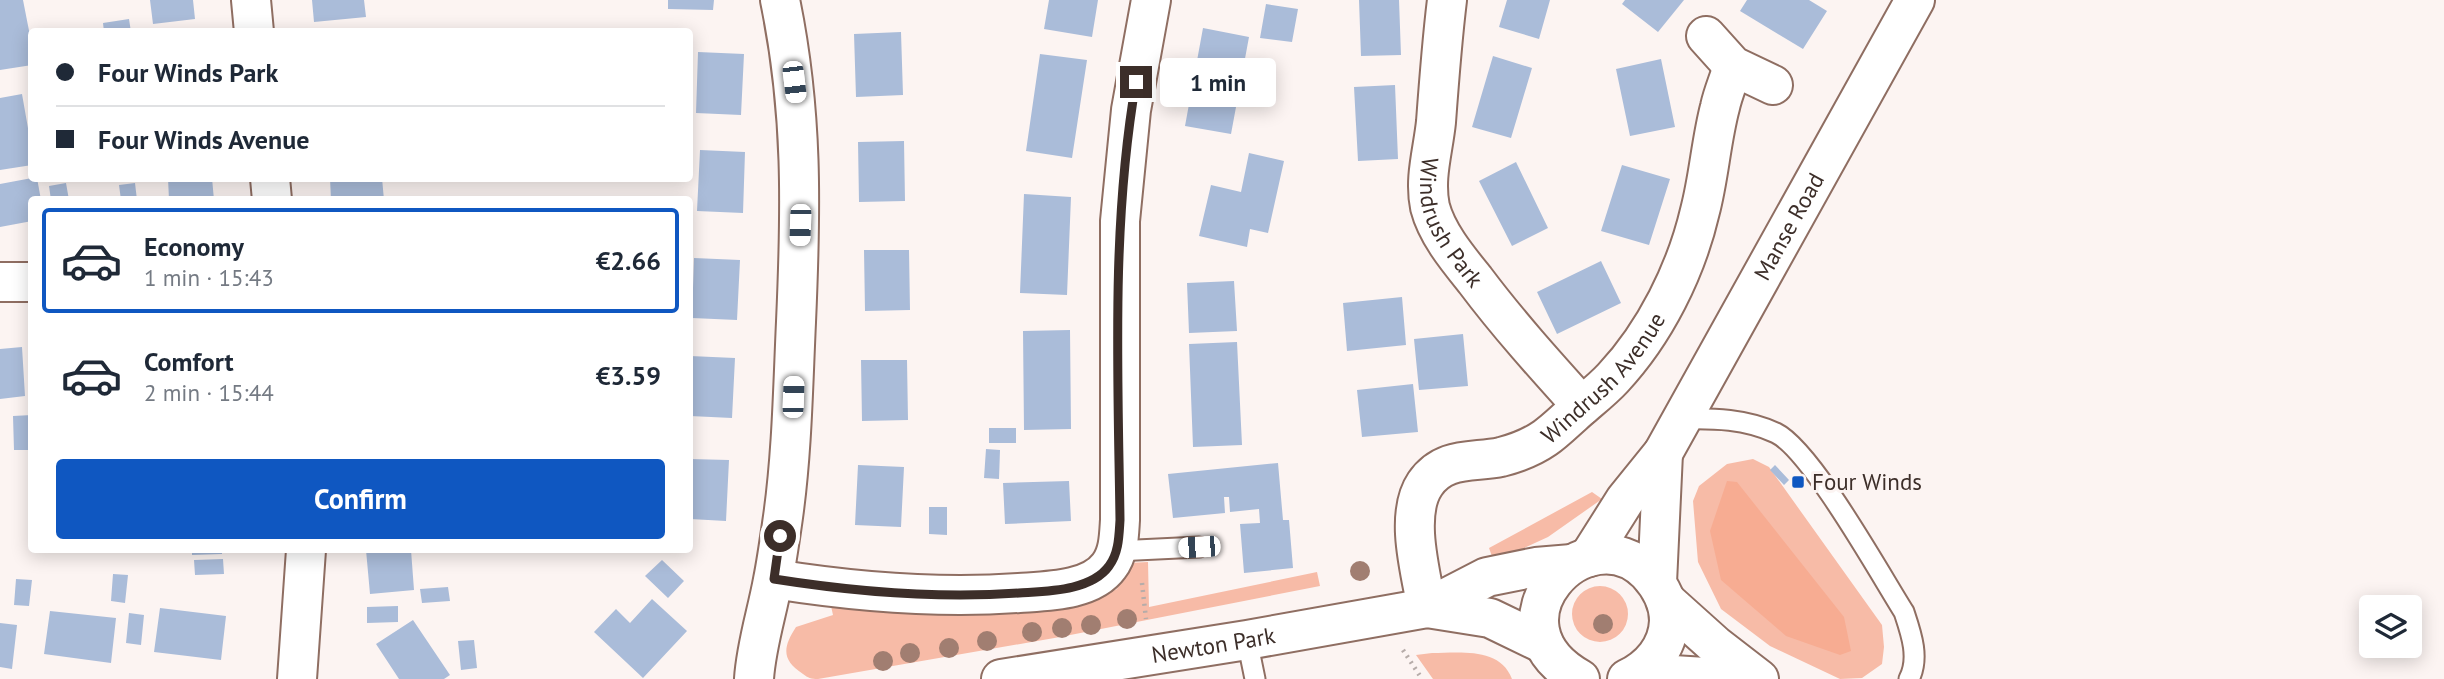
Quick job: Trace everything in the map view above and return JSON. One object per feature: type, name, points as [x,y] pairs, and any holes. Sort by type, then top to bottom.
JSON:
[{"type":"street","points":[[251,0],[254,28]]},
{"type":"street","points":[[754,679],[754,664],[774,579],[783,515],[792,421],[800,225],[800,154],[796,101],[789,43],[780,0]]},
{"type":"street","points":[[774,579],[839,589],[906,595],[971,596],[1045,591],[1079,585],[1098,576],[1109,566],[1116,551],[1120,520],[1120,221],[1131,110],[1151,0]]},
{"type":"street","name":"Windrush Park","points":[[1447,0],[1427,181],[1431,209],[1439,229],[1479,285],[1537,357],[1582,406]]},
{"type":"street","name":"Manse Road","points":[[1547,659],[1540,626],[1546,590],[1557,575],[1580,560],[1663,453],[1915,0]]},
{"type":"street","points":[[1706,36],[1733,66],[1773,85]]},
{"type":"street","name":"Windrush Avenue","points":[[1427,608],[1415,529],[1416,505],[1424,485],[1437,471],[1455,461],[1500,457],[1522,451],[1546,437],[1612,379],[1632,355],[1656,319],[1691,244],[1701,209],[1720,106],[1733,66]]},
{"type":"street","points":[[0,282],[28,282]]},
{"type":"street","name":"Manse Road","points":[[1634,676],[1656,658],[1665,641],[1669,621],[1661,592],[1663,453]]},
{"type":"street","points":[[297,679],[305,599],[306,553]]},
{"type":"street","name":"Newton Park","points":[[1001,679],[1427,608],[1488,577],[1608,555],[1627,559],[1644,569],[1661,592],[1715,645],[1759,679]]},
{"type":"street","name":"Newton Park","points":[[1427,608],[1490,618],[1580,679]]},
{"type":"street","points":[[1634,676],[1737,679]]},
{"type":"lane","points":[[1681,419],[1707,418],[1743,422],[1779,434],[1802,454],[1904,612],[1912,636],[1914,657],[1909,679]]},
{"type":"lane","points":[[1116,551],[1199,547]]},
{"type":"lane","points":[[1247,640],[1255,679]]},
{"type":"shaded area","points":[[1753,459],[1769,467],[1882,625],[1882,664],[1862,678],[1840,679],[1770,646],[1721,609],[1698,562],[1693,501],[1699,486],[1727,464]]},
{"type":"shaded area","points":[[1727,481],[1737,482],[1844,617],[1851,651],[1840,655],[1786,636],[1721,580],[1710,531]]},
{"type":"shaded area","points":[[1592,492],[1602,499],[1548,537],[1494,562],[1489,548]]},
{"type":"shaded area","points":[[1148,562],[1149,607],[1317,572],[1320,586],[1060,637],[818,679],[810,678],[796,669],[786,653],[796,627],[833,615],[831,606],[1095,598],[1117,589],[1128,563]]},
{"type":"shaded area","points":[[1600,586],[1611,588],[1620,594],[1626,603],[1626,625],[1620,634],[1611,640],[1600,642],[1589,640],[1580,634],[1574,625],[1572,614],[1574,603],[1580,594],[1589,588]]},
{"type":"shaded area","points":[[1466,653],[1489,657],[1498,661],[1512,679],[1433,679],[1416,655]]},
{"type":"building","points":[[0,0],[23,0],[28,28],[28,66],[0,70]]},
{"type":"building","points":[[150,0],[193,0],[195,19],[153,24]]},
{"type":"building","points":[[312,0],[364,0],[366,17],[314,22]]},
{"type":"building","points":[[668,0],[714,0],[713,10],[668,9]]},
{"type":"building","points":[[1049,0],[1098,0],[1092,37],[1044,29]]},
{"type":"building","points":[[1359,0],[1399,0],[1401,55],[1361,56]]},
{"type":"building","points":[[1507,0],[1550,0],[1539,39],[1499,27]]},
{"type":"building","points":[[1625,0],[1684,0],[1658,32],[1622,4]]},
{"type":"building","points":[[1747,0],[1809,0],[1827,11],[1803,49],[1740,11]]},
{"type":"building","points":[[1266,4],[1298,9],[1292,42],[1260,38]]},
{"type":"building","points":[[129,19],[130,28],[104,28],[103,23]]},
{"type":"building","points":[[1203,28],[1249,37],[1231,134],[1185,126]]},
{"type":"building","points":[[901,32],[903,95],[856,97],[854,34]]},
{"type":"building","points":[[698,52],[744,54],[741,115],[696,113]]},
{"type":"building","points":[[1040,54],[1087,60],[1072,158],[1026,151]]},
{"type":"building","points":[[1493,56],[1532,68],[1511,138],[1472,127]]},
{"type":"building","points":[[1661,59],[1675,127],[1630,136],[1616,69]]},
{"type":"building","points":[[1395,85],[1398,159],[1358,161],[1354,87]]},
{"type":"building","points":[[22,94],[28,128],[28,166],[0,170],[0,98]]},
{"type":"building","points":[[904,141],[905,201],[859,202],[858,142]]},
{"type":"building","points":[[700,150],[745,152],[743,213],[697,211]]},
{"type":"building","points":[[1249,153],[1284,161],[1268,233],[1250,229],[1247,247],[1199,236],[1211,185],[1241,192]]},
{"type":"building","points":[[1516,162],[1548,228],[1512,246],[1479,181]]},
{"type":"building","points":[[1622,165],[1670,179],[1649,245],[1601,231]]},
{"type":"building","points":[[28,179],[28,182],[38,182],[40,196],[28,196],[28,222],[0,227],[0,184]]},
{"type":"building","points":[[168,182],[212,182],[214,196],[169,196]]},
{"type":"building","points":[[330,182],[382,182],[384,196],[331,196]]},
{"type":"building","points":[[66,183],[68,196],[50,196],[49,186]]},
{"type":"building","points":[[135,183],[137,196],[120,196],[119,185]]},
{"type":"building","points":[[1024,194],[1071,197],[1067,295],[1020,293]]},
{"type":"building","points":[[864,250],[909,250],[910,310],[865,311]]},
{"type":"building","points":[[694,258],[740,260],[737,320],[693,318]]},
{"type":"building","points":[[1601,261],[1621,303],[1557,334],[1537,292]]},
{"type":"building","points":[[1234,281],[1237,331],[1189,333],[1187,283]]},
{"type":"building","points":[[1402,297],[1406,345],[1347,351],[1343,303]]},
{"type":"building","points":[[1070,330],[1071,429],[1024,430],[1023,331]]},
{"type":"building","points":[[1463,334],[1468,386],[1419,390],[1414,339]]},
{"type":"building","points":[[1237,342],[1242,445],[1193,447],[1189,344]]},
{"type":"building","points":[[22,347],[25,396],[0,399],[0,349]]},
{"type":"building","points":[[693,356],[735,358],[732,418],[693,416]]},
{"type":"building","points":[[861,360],[907,360],[908,420],[862,421]]},
{"type":"building","points":[[1413,384],[1418,432],[1362,437],[1357,390]]},
{"type":"building","points":[[28,415],[28,450],[14,450],[13,416]]},
{"type":"building","points":[[989,428],[1016,428],[1016,443],[989,443]]},
{"type":"building","points":[[986,449],[1000,450],[999,479],[984,478]]},
{"type":"building","points":[[693,459],[729,460],[726,521],[693,519]]},
{"type":"building","points":[[1278,463],[1283,520],[1289,520],[1293,568],[1244,573],[1240,524],[1260,523],[1259,509],[1230,512],[1229,497],[1224,497],[1225,513],[1173,518],[1168,474]]},
{"type":"building","points":[[858,465],[904,467],[901,527],[855,525]]},
{"type":"building","points":[[1775,465],[1789,480],[1784,485],[1770,470]]},
{"type":"building","points":[[1069,481],[1071,521],[1005,524],[1003,483]]},
{"type":"building","points":[[929,507],[947,507],[947,535],[929,534]]},
{"type":"building","points":[[192,553],[222,553],[222,554]]},
{"type":"building","points":[[366,553],[411,553],[414,590],[370,594]]},
{"type":"building","points":[[223,559],[224,574],[195,575],[194,560]]},
{"type":"building","points":[[662,560],[684,581],[668,598],[645,576]]},
{"type":"building","points":[[113,574],[128,575],[125,603],[111,601]]},
{"type":"building","points":[[16,579],[32,580],[29,606],[14,605]]},
{"type":"building","points":[[448,587],[450,601],[422,603],[420,589]]},
{"type":"building","points":[[652,599],[687,631],[643,678],[594,632],[616,609],[630,623]]},
{"type":"building","points":[[398,606],[398,622],[367,623],[367,607]]},
{"type":"building","points":[[160,608],[226,616],[221,660],[154,652]]},
{"type":"building","points":[[50,611],[116,618],[111,663],[44,654]]},
{"type":"building","points":[[129,613],[144,615],[141,645],[126,643]]},
{"type":"building","points":[[413,620],[450,675],[444,679],[399,679],[376,644]]},
{"type":"building","points":[[0,623],[17,625],[12,669],[0,667]]},
{"type":"building","points":[[474,640],[477,668],[461,670],[458,641]]},
{"type":"place","name":"Four Winds","points":[[1798,482]]},
{"type":"route","points":[[780,536],[774,579],[839,589],[906,595],[971,596],[1045,591],[1079,585],[1098,576],[1109,566],[1116,551],[1120,520],[1120,221],[1136,82]]}]
